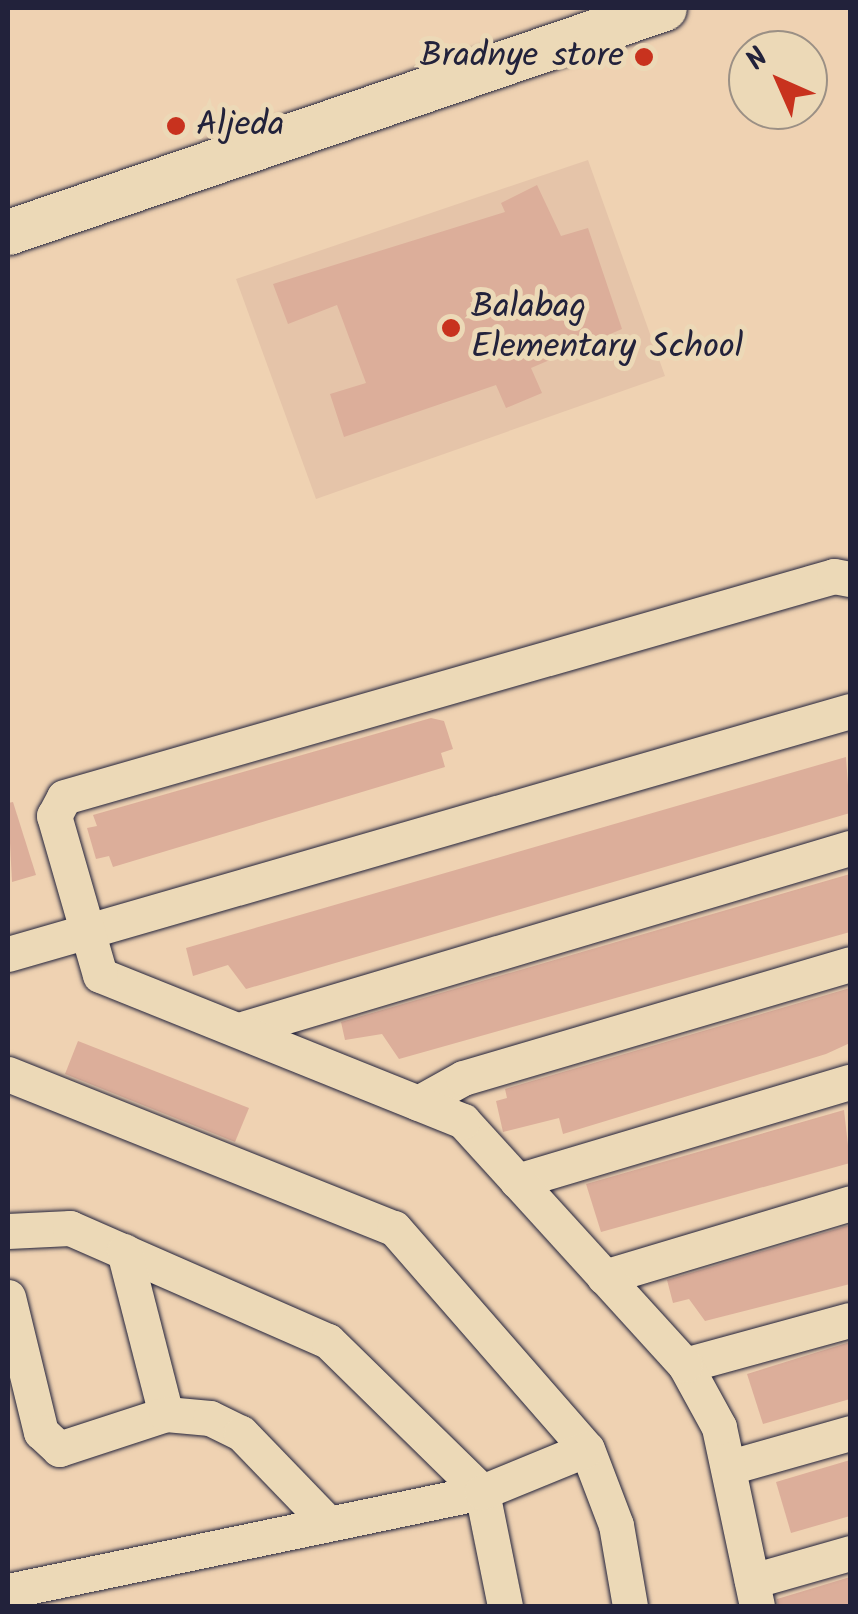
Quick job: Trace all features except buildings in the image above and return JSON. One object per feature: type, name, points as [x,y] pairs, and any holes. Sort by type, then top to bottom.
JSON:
[{"type":"main road","points":[[8,232],[664,8]]},
{"type":"street","points":[[850,579],[834,576],[64,798],[54,816],[100,974],[462,1122],[685,1366],[702,1385],[730,1467],[755,1594],[850,1553]]},
{"type":"street","points":[[8,954],[850,711]]},
{"type":"street","points":[[239,1030],[850,848]]},
{"type":"street","points":[[418,1103],[463,1078],[850,964]]},
{"type":"street","points":[[8,1074],[379,1217],[587,1449],[616,1525],[630,1606]]},
{"type":"street","points":[[517,1181],[850,1082]]},
{"type":"street","points":[[604,1277],[850,1203]]},
{"type":"street","points":[[8,1231],[70,1228],[328,1341],[482,1492],[505,1606]]},
{"type":"street","points":[[124,1251],[166,1414]]},
{"type":"street","points":[[8,1297],[45,1439],[71,1446],[166,1414],[240,1433],[327,1522]]},
{"type":"street","points":[[685,1366],[850,1320]]},
{"type":"street","points":[[730,1467],[850,1433]]},
{"type":"street","points":[[8,1591],[482,1492],[587,1449]]},
{"type":"shaded area","name":"Balabag Elementary School","points":[[588,160],[665,376],[316,499],[236,279]]},
{"type":"place","name":"Bradnye store","points":[[644,57]]},
{"type":"place","name":"Aljeda","points":[[176,126]]},
{"type":"place","name":"Balabag Elementary School","points":[[451,328]]}]
